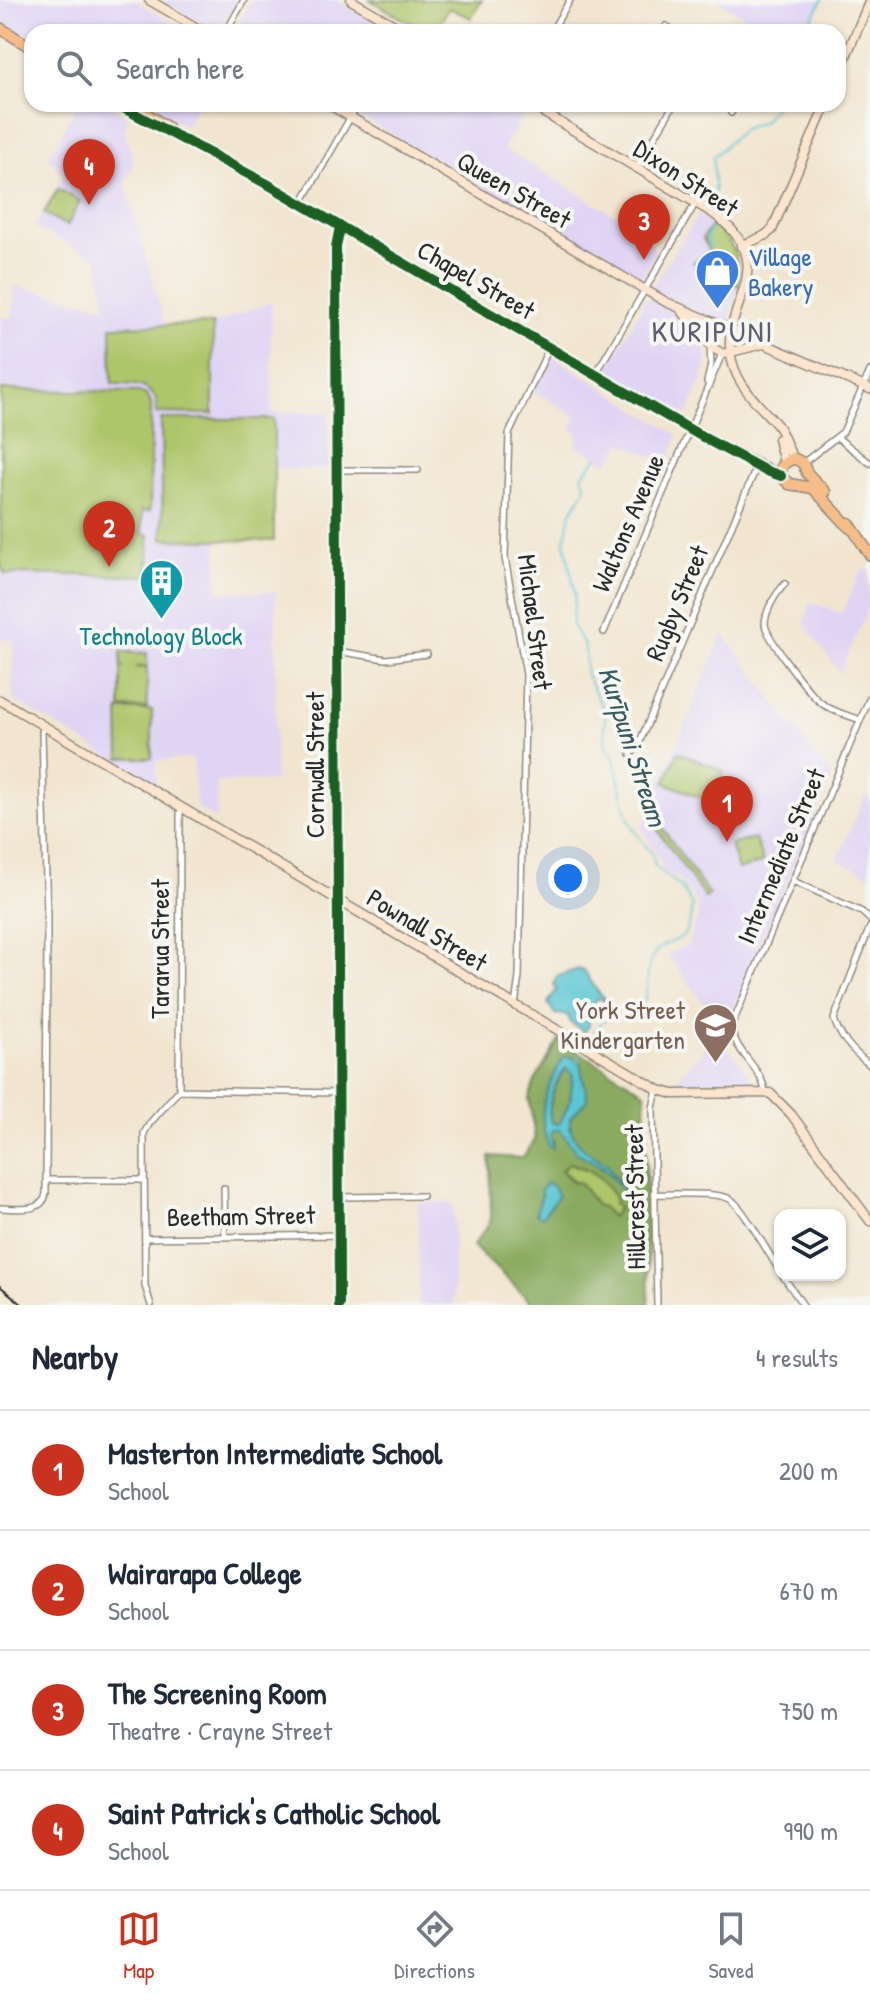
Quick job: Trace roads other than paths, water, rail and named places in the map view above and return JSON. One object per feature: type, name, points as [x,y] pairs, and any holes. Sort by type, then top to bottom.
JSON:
[{"type":"highway","points":[[0,28],[24,43]]},
{"type":"highway","name":"Chapel Street","points":[[131,112],[173,132],[301,204],[690,430],[758,466],[792,466],[789,484],[799,484],[818,492],[850,528]]},
{"type":"highway","name":"Chapel Street","points":[[146,112],[173,132]]},
{"type":"highway","points":[[792,466],[799,484]]},
{"type":"highway","points":[[792,466],[823,489],[870,555]]},
{"type":"street","points":[[149,0],[190,24]]},
{"type":"street","points":[[230,24],[244,0]]},
{"type":"street","points":[[351,0],[391,24]]},
{"type":"street","points":[[556,24],[570,0]]},
{"type":"street","points":[[846,56],[870,0]]},
{"type":"street","name":"Queen Street","points":[[342,112],[681,309],[867,388]]},
{"type":"street","points":[[301,204],[353,112]]},
{"type":"street","name":"Dixon Street","points":[[543,112],[726,223],[741,246],[746,261],[746,283],[726,353]]},
{"type":"street","points":[[637,167],[669,112]]},
{"type":"street","points":[[741,246],[772,230],[823,112]]},
{"type":"street","points":[[595,375],[696,203]]},
{"type":"street","name":"Cornwall Street","points":[[339,1305],[336,247],[340,227]]},
{"type":"street","name":"Queen Street","points":[[681,309],[709,342],[726,353]]},
{"type":"street","name":"Waltons Avenue","points":[[709,342],[709,386]]},
{"type":"street","points":[[763,344],[726,353],[738,377],[769,420],[776,424],[792,466],[838,438],[867,388],[870,371]]},
{"type":"street","name":"Michael Street","points":[[515,1006],[519,976],[526,674],[505,558],[509,434],[549,348]]},
{"type":"street","name":"Waltons Avenue","points":[[604,632],[726,353]]},
{"type":"street","points":[[838,438],[870,463]]},
{"type":"street","name":"Rugby Street","points":[[631,754],[638,746],[758,466]]},
{"type":"street","points":[[336,470],[418,470]]},
{"type":"street","points":[[785,584],[777,593],[766,619],[768,633],[817,699],[860,720]]},
{"type":"street","points":[[337,651],[386,659],[427,654]]},
{"type":"street","name":"Intermediate Street","points":[[765,1092],[759,1072],[735,1041],[732,1031],[734,1020],[870,697]]},
{"type":"street","name":"Pownall Street","points":[[0,700],[657,1089],[673,1094],[765,1092]]},
{"type":"street","points":[[0,1208],[35,1207],[42,1205],[46,1198],[44,727]]},
{"type":"street","name":"Tararua Street","points":[[179,1090],[182,808]]},
{"type":"street","points":[[793,881],[862,912],[870,920]]},
{"type":"street","points":[[870,927],[834,1019],[856,1053],[870,1065]]},
{"type":"street","name":"Hillcrest Street","points":[[657,1089],[653,1108],[657,1305]]},
{"type":"street","points":[[151,1305],[145,1286],[146,1127],[179,1090],[337,1093]]},
{"type":"street","points":[[765,1092],[779,1100],[870,1221]]},
{"type":"street","points":[[46,1180],[144,1180]]},
{"type":"street","points":[[224,1188],[225,1236]]},
{"type":"street","points":[[655,1194],[731,1199],[774,1262]]},
{"type":"street","points":[[339,1197],[422,1196]]},
{"type":"street","name":"Beetham Street","points":[[145,1238],[338,1235]]},
{"type":"street","points":[[786,1281],[803,1305]]},
{"type":"water","points":[[578,969],[585,972],[597,991],[612,1006],[607,1008],[603,999],[596,999],[589,1014],[589,1026],[584,1032],[570,1022],[568,1015],[555,1014],[548,1003],[557,989],[554,985],[556,977]]},
{"type":"water","points":[[564,1057],[572,1057],[581,1064],[587,1100],[570,1118],[570,1127],[582,1146],[608,1165],[626,1189],[624,1191],[603,1167],[576,1152],[560,1130],[554,1130],[551,1135],[553,1148],[549,1147],[543,1123],[544,1100]],"holes":[[[566,1068],[573,1075],[570,1101],[560,1123],[551,1122],[550,1108],[555,1086]]]},
{"type":"water","points":[[546,1183],[552,1185],[558,1196],[542,1217],[536,1213],[542,1195],[540,1191]]},
{"type":"waterway","name":"Kurīpuni Stream","points":[[810,24],[822,0]]},
{"type":"waterway","name":"Kurīpuni Stream","points":[[715,203],[713,157],[743,129],[764,121],[770,112]]},
{"type":"waterway","name":"Kurīpuni Stream","points":[[696,262],[711,251],[707,236],[712,227]]},
{"type":"waterway","name":"Kurīpuni Stream","points":[[591,1039],[611,1013],[622,1008],[628,1011],[642,1006],[653,956],[664,945],[682,937],[690,921],[692,905],[681,887],[655,866],[653,855],[628,818],[614,758],[605,743],[605,712],[586,675],[585,647],[572,625],[575,594],[565,542],[571,513],[586,488],[582,475],[597,458]]},
{"type":"waterway","name":"Kurīpuni Stream","points":[[577,1061],[580,1056]]},
{"type":"railway","points":[[0,1286],[23,1305]]},
{"type":"place","name":"Saint Patrick's Catholic School","points":[[89,205]]},
{"type":"place","name":"The Screening Room","points":[[644,260]]},
{"type":"place","name":"Village Bakery","points":[[717,311]]},
{"type":"place","name":"Wairarapa College","points":[[109,567]]},
{"type":"place","name":"Technology Block","points":[[161,620]]},
{"type":"place","name":"Masterton Intermediate School","points":[[727,842]]},
{"type":"place","name":"York Street Kindergarten","points":[[716,1064]]},
{"type":"district","name":"KURIPUNI","points":[[713,332]]}]
